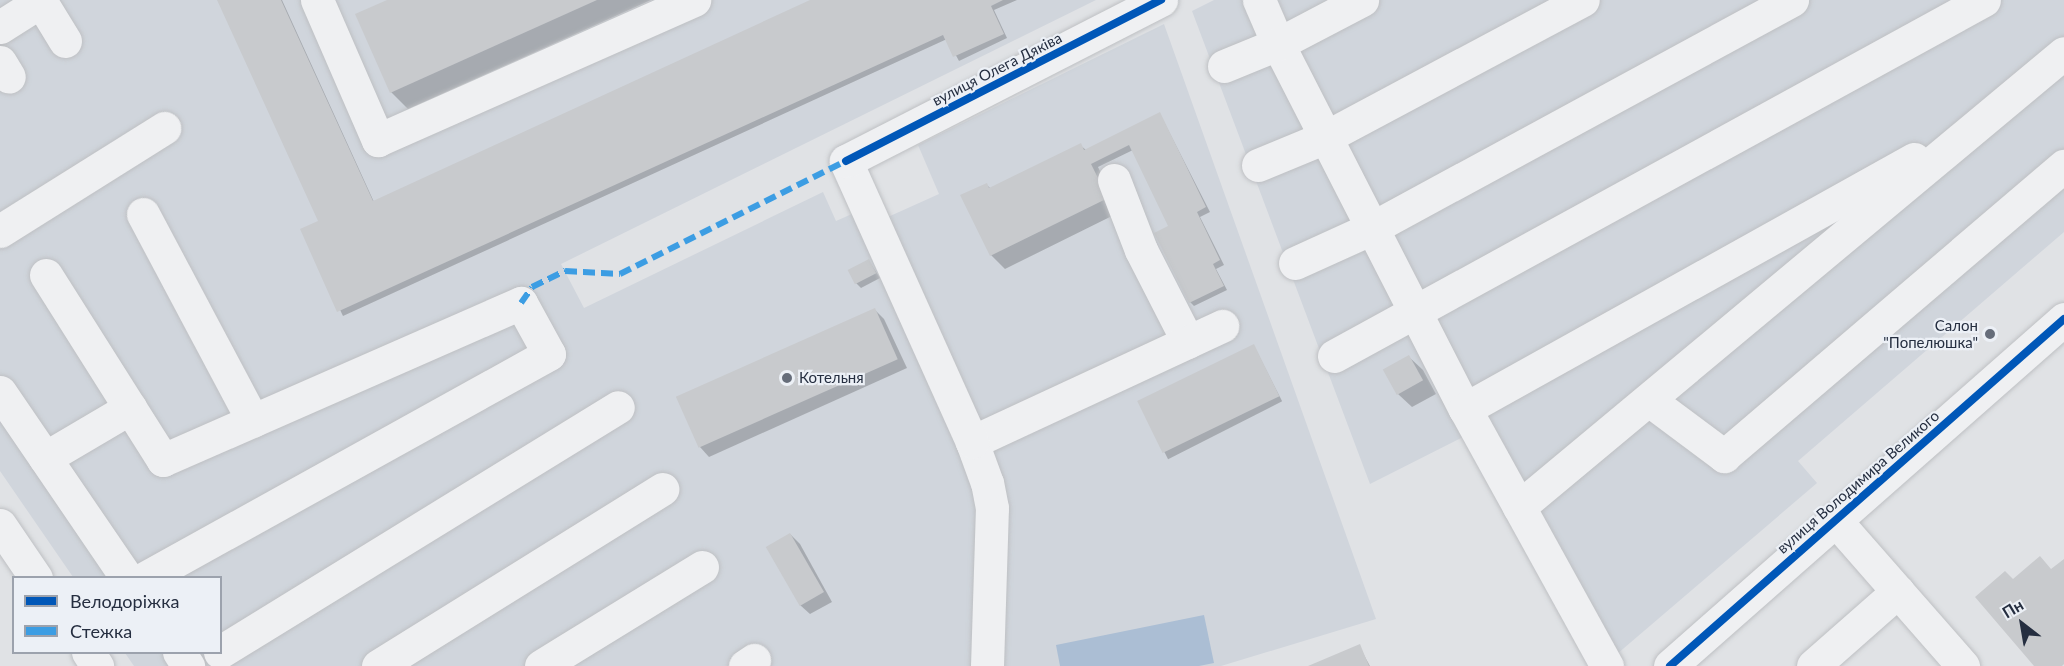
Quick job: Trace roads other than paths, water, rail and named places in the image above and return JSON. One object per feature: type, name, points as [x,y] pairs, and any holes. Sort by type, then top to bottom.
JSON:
[{"type":"street","points":[[317,0],[378,140],[694,0]]},
{"type":"street","name":"вулиця Олега Дяківа","points":[[972,442],[846,161],[1161,0]]},
{"type":"street","points":[[1259,0],[1278,44],[1465,409],[1607,666]]},
{"type":"street","points":[[1224,66],[1278,44],[1362,0]]},
{"type":"street","points":[[1258,165],[1326,137],[1583,0]]},
{"type":"street","points":[[1295,263],[1372,228],[1792,0]]},
{"type":"street","points":[[1334,357],[1984,0]]},
{"type":"street","points":[[0,27],[40,1],[65,41]]},
{"type":"street","points":[[1519,507],[2064,53]]},
{"type":"street","points":[[1465,409],[1984,120]]},
{"type":"street","points":[[0,231],[164,128]]},
{"type":"street","points":[[1649,400],[1724,456],[2064,166]]},
{"type":"street","points":[[1114,180],[1141,250],[1188,342]]},
{"type":"street","points":[[143,214],[253,421]]},
{"type":"street","points":[[46,275],[163,460],[521,303],[549,354],[149,576]]},
{"type":"street","points":[[987,666],[992,508],[987,483],[972,442],[1222,326]]},
{"type":"street","name":"вулиця Володимира Великого","points":[[1670,666],[1836,521],[2058,335]]},
{"type":"street","points":[[0,392],[127,576]]},
{"type":"street","points":[[222,651],[618,407]]},
{"type":"street","points":[[45,458],[129,408]]},
{"type":"street","points":[[378,666],[662,489]]},
{"type":"street","points":[[1836,521],[1963,666]]},
{"type":"street","points":[[0,525],[35,576]]},
{"type":"street","points":[[541,666],[702,567]]},
{"type":"street","points":[[1813,666],[1898,591]]},
{"type":"street","points":[[197,666],[217,654]]},
{"type":"water","points":[[1204,615],[1214,663],[1199,666],[1060,666],[1056,645]]},
{"type":"place","name":"Салон \"Попелюшка\"","points":[[1990,334]]},
{"type":"place","name":"Котельня","points":[[787,378]]}]
